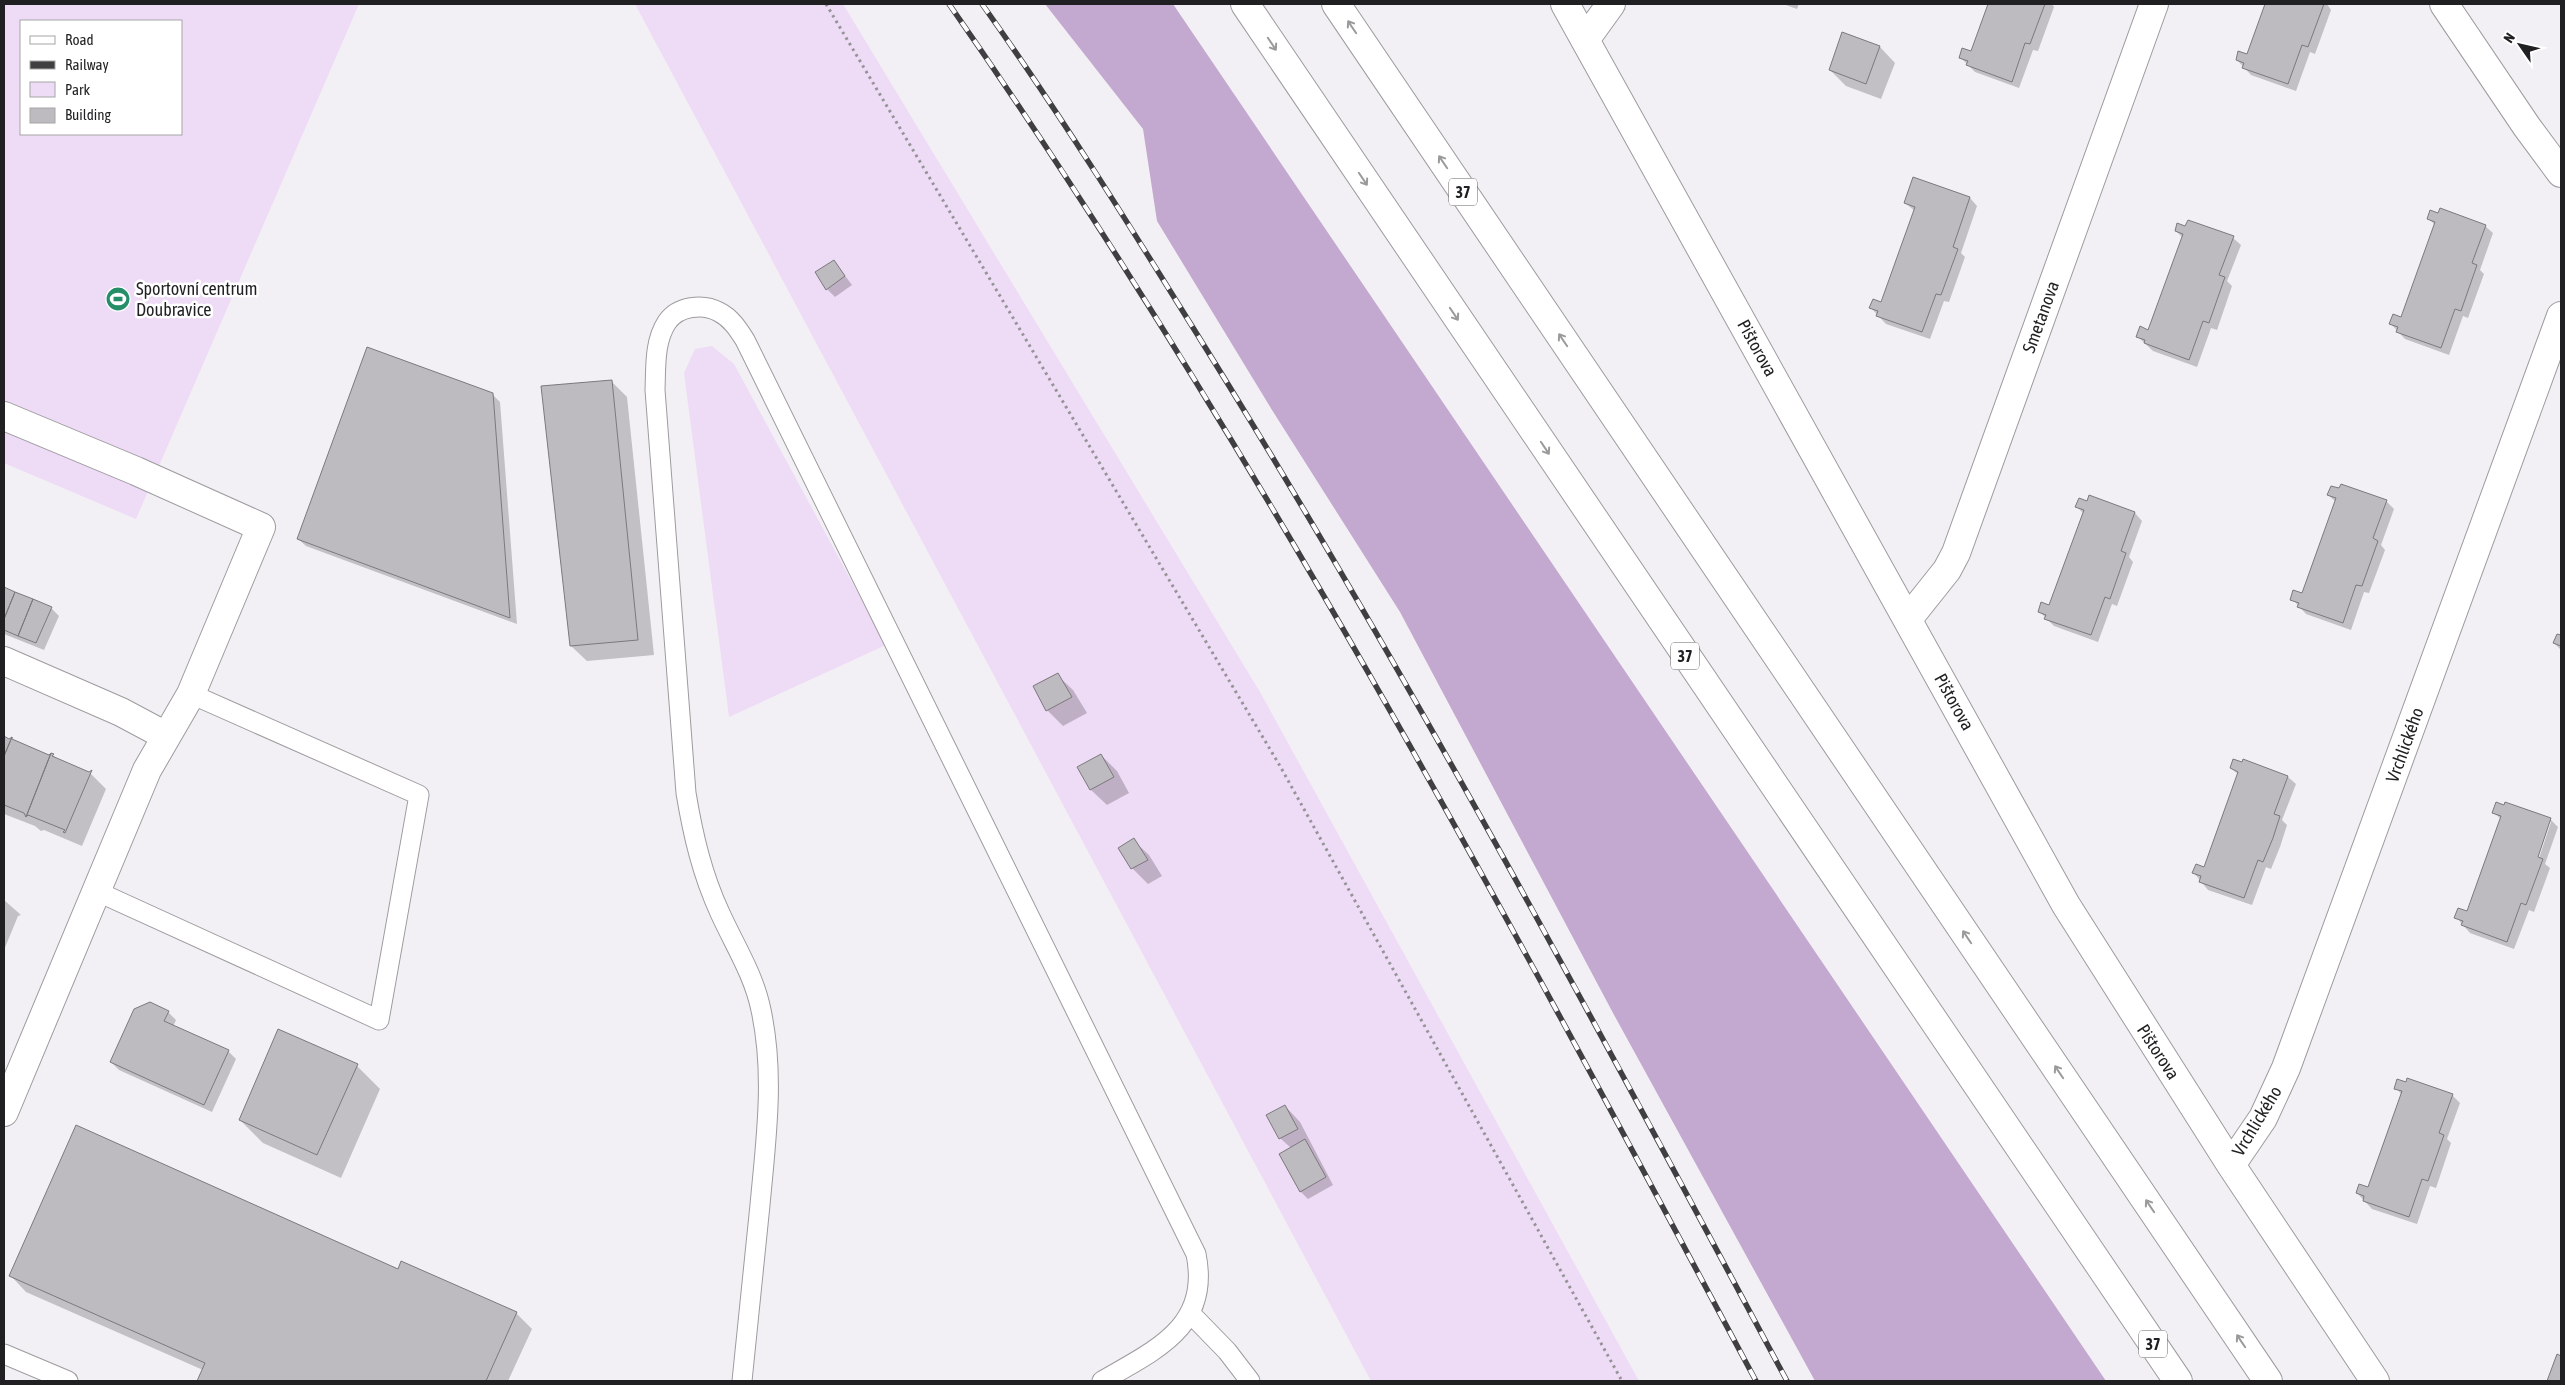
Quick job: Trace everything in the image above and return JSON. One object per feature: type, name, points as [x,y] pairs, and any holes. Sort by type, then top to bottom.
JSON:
[{"type":"main road","name":"37","points":[[1245,4],[2178,1381]]},
{"type":"main road","name":"37","points":[[1336,4],[2268,1381]]},
{"type":"main road","name":"Pištorova","points":[[1565,4],[2066,905],[2231,1165],[2375,1381]]},
{"type":"main road","points":[[1585,40],[1611,4]]},
{"type":"main road","name":"Smetanova","points":[[1908,619],[1947,570],[1956,553],[2154,4]]},
{"type":"main road","points":[[2444,4],[2527,127],[2561,173]]},
{"type":"main road","name":"Vrchlického","points":[[2231,1165],[2263,1118],[2286,1068],[2561,316]]},
{"type":"main road","points":[[4,416],[136,471],[261,527],[192,694],[147,770],[4,1112]]},
{"type":"main road","points":[[4,661],[121,712],[166,736]]},
{"type":"lane","points":[[742,1381],[768,1124],[770,1080],[767,1041],[761,1008],[749,972],[705,877],[692,827],[686,793],[655,390],[658,341],[668,321],[682,309],[698,306],[719,311],[736,325],[745,340],[1196,1254],[1201,1276],[1199,1294],[1190,1314],[1179,1329],[1161,1345],[1102,1381]]},
{"type":"lane","points":[[96,891],[379,1020],[419,795],[192,694]]},
{"type":"lane","points":[[1190,1314],[1227,1351],[1250,1381]]},
{"type":"lane","points":[[4,1354],[68,1381]]},
{"type":"path","points":[[826,4],[1280,766],[1622,1381]]},
{"type":"green space","name":"Sportovní centrum Doubravice","points":[[4,4],[359,4],[136,519],[4,463]]},
{"type":"green space","points":[[635,4],[843,4],[1260,692],[1639,1381],[1371,1381]]},
{"type":"green space","points":[[712,346],[734,364],[886,645],[729,717],[684,373],[695,349]]},
{"type":"shaded area","points":[[1045,4],[1173,4],[2106,1381],[1815,1381],[1613,1013],[1400,612],[1272,410],[1157,221],[1143,129]]},
{"type":"building","points":[[1988,4],[2045,4],[2030,44],[2025,43],[2012,82],[1966,65],[1968,61],[1959,58],[1962,48],[1971,51]]},
{"type":"building","points":[[2265,4],[2324,4],[2308,47],[2302,45],[2288,84],[2242,68],[2244,63],[2236,60],[2238,51],[2247,54]]},
{"type":"building","points":[[1842,32],[1880,46],[1866,84],[1829,70]]},
{"type":"building","points":[[1913,177],[1970,197],[1953,247],[1958,249],[1941,295],[1936,294],[1922,332],[1876,316],[1878,311],[1869,308],[1873,299],[1881,302],[1915,207],[1904,203]]},
{"type":"building","points":[[2440,208],[2486,225],[2472,263],[2477,265],[2461,311],[2455,309],[2441,348],[2396,332],[2398,327],[2389,324],[2393,314],[2401,317],[2435,222],[2427,219],[2430,210],[2438,213]]},
{"type":"building","points":[[2188,220],[2234,236],[2219,275],[2225,277],[2209,323],[2203,321],[2189,360],[2144,343],[2145,340],[2136,337],[2140,326],[2148,330],[2183,234],[2175,231],[2177,223],[2185,226]]},
{"type":"building","points":[[834,260],[845,276],[826,290],[815,272]]},
{"type":"building","points":[[367,347],[493,393],[510,618],[297,539]]},
{"type":"building","points":[[612,380],[638,640],[570,646],[541,386]]},
{"type":"building","points":[[2341,484],[2387,500],[2373,538],[2378,541],[2362,586],[2356,585],[2343,623],[2297,607],[2299,603],[2290,600],[2293,590],[2302,593],[2336,498],[2327,495],[2331,486],[2339,488]]},
{"type":"building","points":[[2089,495],[2135,512],[2121,551],[2126,553],[2110,599],[2105,597],[2091,635],[2044,619],[2046,615],[2038,612],[2041,602],[2049,605],[2084,510],[2075,507],[2079,498],[2087,501]]},
{"type":"building","points":[[4,587],[15,592],[4,619]]},
{"type":"building","points":[[15,592],[33,599],[18,636],[4,630],[4,619]]},
{"type":"building","points":[[33,599],[52,607],[36,643],[18,636]]},
{"type":"building","points":[[2557,634],[2561,635],[2561,646],[2553,643]]},
{"type":"building","points":[[1058,673],[1072,697],[1046,711],[1033,686]]},
{"type":"building","points":[[4,736],[9,739],[12,737],[4,756]]},
{"type":"building","points":[[12,737],[12,739],[49,755],[51,753],[26,817],[24,813],[4,805],[4,756]]},
{"type":"building","points":[[51,753],[54,754],[52,756],[89,772],[92,770],[65,833],[63,832],[65,830],[28,815],[26,817]]},
{"type":"building","points":[[1101,754],[1114,777],[1090,790],[1077,767]]},
{"type":"building","points":[[2233,759],[2242,762],[2243,759],[2288,776],[2274,814],[2280,816],[2273,838],[2263,862],[2258,860],[2244,898],[2199,882],[2201,876],[2192,873],[2196,864],[2204,867],[2238,772],[2230,768]]},
{"type":"building","points":[[2496,802],[2504,805],[2505,802],[2551,818],[2538,857],[2543,859],[2526,905],[2521,903],[2507,942],[2461,925],[2463,921],[2454,918],[2458,908],[2467,911],[2501,816],[2492,813]]},
{"type":"building","points":[[1134,838],[1148,860],[1131,869],[1118,848]]},
{"type":"building","points":[[150,1002],[169,1011],[164,1021],[229,1050],[204,1105],[110,1062],[134,1009]]},
{"type":"building","points":[[278,1029],[358,1064],[317,1155],[239,1120]]},
{"type":"building","points":[[2407,1078],[2453,1094],[2439,1133],[2444,1135],[2428,1181],[2422,1179],[2409,1217],[2363,1201],[2364,1196],[2356,1193],[2359,1184],[2368,1187],[2402,1091],[2394,1089],[2397,1079],[2406,1082]]},
{"type":"building","points":[[1285,1105],[1298,1129],[1279,1139],[1266,1115]]},
{"type":"building","points":[[76,1125],[398,1269],[401,1261],[517,1312],[486,1381],[197,1381],[205,1363],[9,1276]]},
{"type":"building","points":[[1305,1139],[1326,1177],[1300,1192],[1279,1154]]},
{"type":"building","points":[[2557,1354],[2561,1356],[2561,1381],[2547,1381]]},
{"type":"railway","points":[[949,4],[1061,169],[1168,338],[1272,508],[1471,854],[1756,1381]]},
{"type":"railway","points":[[982,4],[1068,131],[1151,260],[1358,601],[1576,989],[1787,1381]]},
{"type":"place","name":"Sportovní centrum Doubravice","points":[[118,299]]}]
